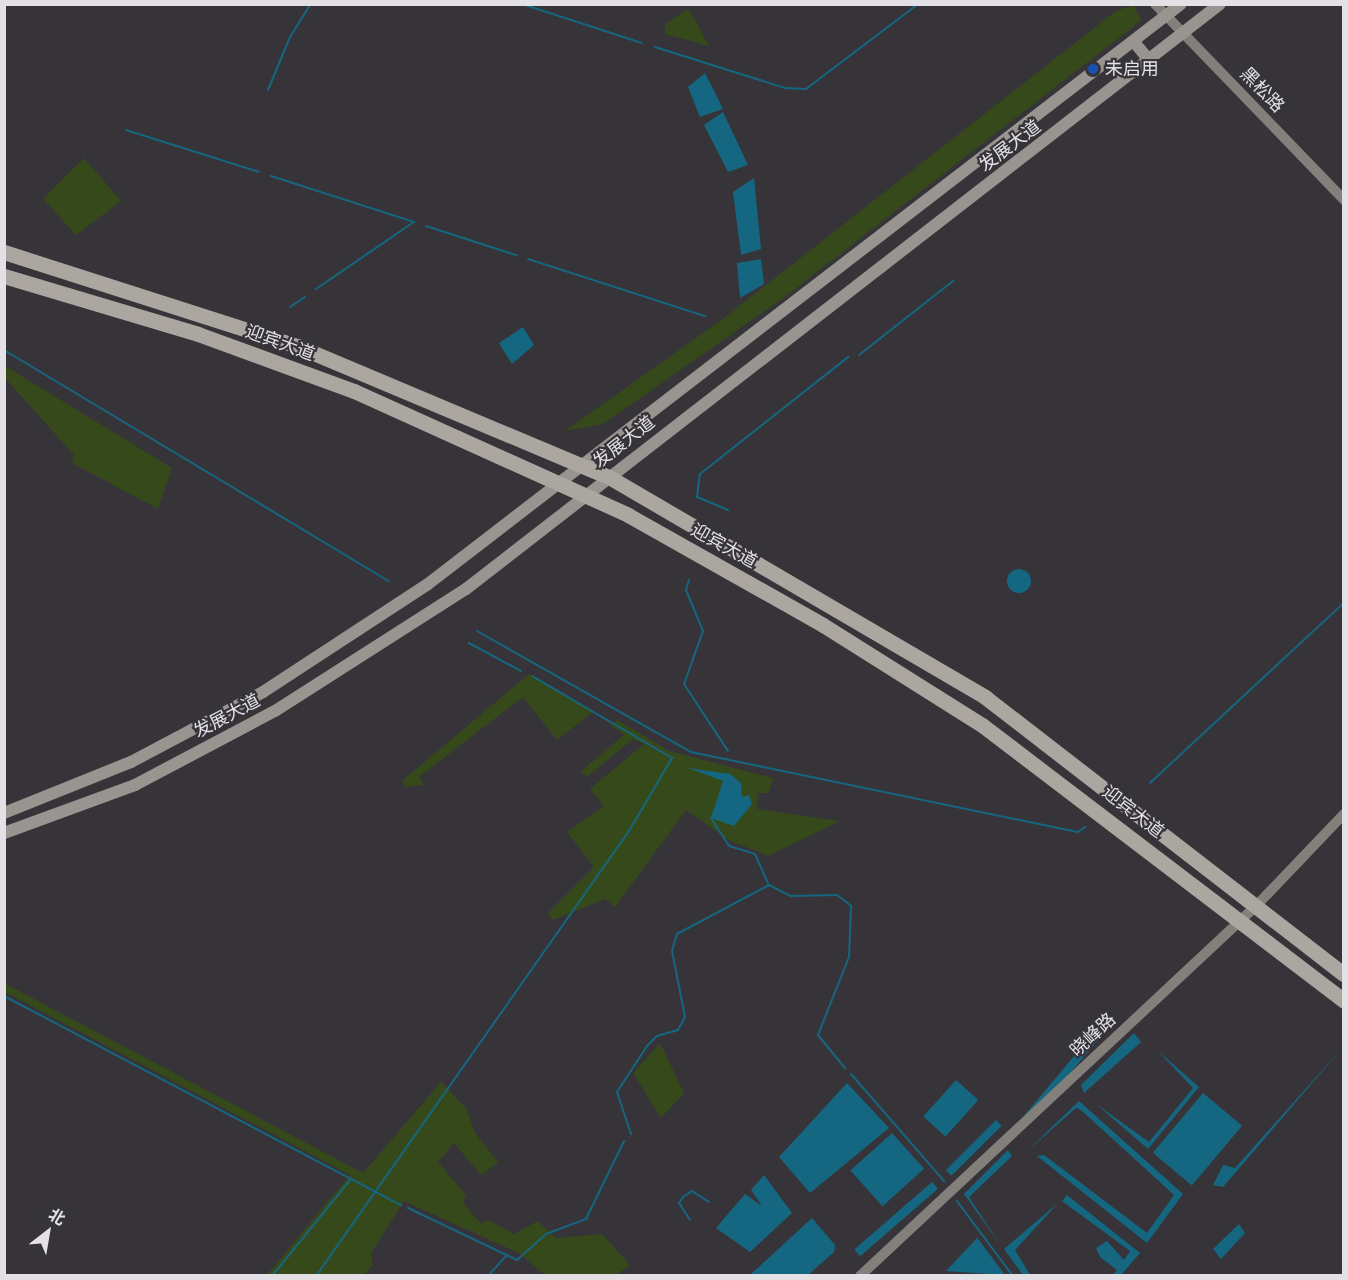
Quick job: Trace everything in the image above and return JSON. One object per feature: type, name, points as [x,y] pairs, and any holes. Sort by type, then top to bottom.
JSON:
[{"type":"highway","name":"迎宾大道","points":[[4,252],[297,346],[609,477],[985,697],[1344,974]]},
{"type":"highway","name":"迎宾大道","points":[[4,276],[260,356],[588,494],[823,625],[982,725],[1344,1001]]},
{"type":"main road","name":"发展大道","points":[[4,813],[131,762],[263,692],[428,584],[563,483],[1181,4]]},
{"type":"main road","name":"发展大道","points":[[4,833],[135,785],[275,711],[466,589],[1185,36],[1220,4]]},
{"type":"main road","points":[[1134,42],[1151,62]]},
{"type":"main road","points":[[26,283],[20,265],[31,259]]},
{"type":"street","name":"黑松路","points":[[1155,4],[1344,200]]},
{"type":"street","name":"晓峰路","points":[[860,1275],[1257,905],[1344,814]]},
{"type":"green space","points":[[1133,5],[1141,19],[1133,27],[782,299],[603,424],[565,431],[720,321],[1116,11]]},
{"type":"green space","points":[[688,9],[709,46],[665,34],[665,24]]},
{"type":"green space","points":[[84,158],[121,201],[76,235],[43,199]]},
{"type":"green space","points":[[5,366],[172,468],[158,509],[72,463],[74,455],[5,378]]},
{"type":"green space","points":[[529,674],[593,712],[557,740],[523,697],[419,777],[424,785],[406,787],[402,781]]},
{"type":"green space","points":[[617,720],[669,751],[773,778],[769,793],[758,793],[757,809],[840,821],[768,856],[729,840],[686,810],[615,907],[605,899],[553,920],[548,913],[594,867],[567,832],[604,806],[590,789],[644,744],[633,739],[587,777],[581,771],[624,735],[611,725]]},
{"type":"green space","points":[[4,983],[363,1173],[441,1082],[466,1108],[475,1133],[498,1162],[481,1175],[454,1143],[438,1162],[466,1195],[463,1203],[481,1224],[488,1220],[514,1234],[538,1221],[556,1238],[602,1234],[630,1265],[616,1275],[545,1275],[519,1253],[404,1201],[371,1253],[373,1265],[364,1275],[267,1275],[350,1175],[5,992]]},
{"type":"green space","points":[[660,1043],[684,1093],[661,1118],[633,1073]]},
{"type":"water","points":[[705,73],[723,109],[700,117],[688,87]]},
{"type":"water","points":[[723,112],[748,165],[728,172],[704,125]]},
{"type":"water","points":[[754,178],[761,249],[741,255],[733,192]]},
{"type":"water","points":[[761,259],[764,284],[740,298],[737,263]]},
{"type":"water","points":[[523,327],[534,345],[512,364],[499,343]]},
{"type":"water","points":[[1019,569],[1024,570],[1030,576],[1030,586],[1024,592],[1019,593],[1014,592],[1008,586],[1007,581],[1008,576],[1014,570]]},
{"type":"water","points":[[688,768],[730,774],[741,783],[742,797],[749,795],[752,804],[734,826],[711,818],[723,781]]},
{"type":"water","points":[[1106,1018],[1112,1023],[1026,1126],[1020,1121]]},
{"type":"water","points":[[1134,1033],[1141,1042],[1084,1093],[1081,1085]]},
{"type":"water","points":[[1344,1046],[1223,1187],[1213,1185],[1223,1165],[1235,1168]]},
{"type":"water","points":[[1157,1050],[1199,1087],[1148,1149],[1096,1104],[1149,1142],[1193,1088]]},
{"type":"water","points":[[956,1080],[978,1100],[946,1136],[923,1116]]},
{"type":"water","points":[[847,1083],[889,1128],[810,1193],[779,1157]]},
{"type":"water","points":[[1203,1093],[1242,1126],[1192,1186],[1153,1153]]},
{"type":"water","points":[[1079,1101],[1183,1194],[1147,1243],[1037,1156],[1044,1155],[1147,1233],[1174,1195],[1081,1110],[1076,1108],[1026,1152]]},
{"type":"water","points":[[996,1120],[1002,1126],[951,1176],[946,1170]]},
{"type":"water","points":[[892,1133],[924,1169],[883,1206],[850,1170]]},
{"type":"water","points":[[1008,1150],[1012,1156],[969,1197],[999,1243],[964,1194]]},
{"type":"water","points":[[764,1175],[792,1213],[750,1252],[716,1228],[745,1194],[762,1206],[751,1190]]},
{"type":"water","points":[[932,1182],[938,1189],[860,1256],[854,1250]]},
{"type":"water","points":[[1067,1195],[1140,1253],[1121,1275],[1113,1275],[1117,1270],[1100,1257],[1096,1248],[1107,1241],[1124,1260],[1130,1251],[1062,1201]]},
{"type":"water","points":[[1058,1203],[1015,1250],[1030,1275],[1023,1275],[1004,1249]]},
{"type":"water","points":[[812,1218],[835,1245],[834,1252],[808,1275],[750,1275]]},
{"type":"water","points":[[1239,1224],[1245,1233],[1221,1259],[1213,1249]]},
{"type":"water","points":[[977,1238],[979,1240],[1005,1275],[946,1271]]},
{"type":"waterway","points":[[268,90],[290,37],[311,4]]},
{"type":"waterway","points":[[522,4],[642,43]]},
{"type":"waterway","points":[[655,47],[785,88],[806,89],[918,4]]},
{"type":"waterway","points":[[126,130],[259,172]]},
{"type":"waterway","points":[[271,176],[414,222]]},
{"type":"waterway","points":[[316,289],[414,222]]},
{"type":"waterway","points":[[426,226],[516,255]]},
{"type":"waterway","points":[[528,259],[705,316]]},
{"type":"waterway","points":[[859,355],[953,281]]},
{"type":"waterway","points":[[290,307],[305,297]]},
{"type":"waterway","points":[[4,350],[389,581]]},
{"type":"waterway","points":[[728,510],[697,497],[700,474],[848,357]]},
{"type":"waterway","points":[[689,580],[686,590],[703,631],[684,684],[728,751]]},
{"type":"waterway","points":[[1150,783],[1344,603]]},
{"type":"waterway","points":[[477,631],[691,752],[1078,832],[1085,827]]},
{"type":"waterway","points":[[469,643],[521,671]]},
{"type":"waterway","points":[[316,1276],[629,831],[672,758],[532,676]]},
{"type":"waterway","points":[[711,818],[729,846],[755,854],[769,885],[791,896],[837,895],[851,906],[849,957],[818,1035],[845,1068]]},
{"type":"waterway","points":[[631,1134],[617,1092],[647,1046],[657,1036],[678,1030],[685,1017],[672,951],[677,934],[769,885]]},
{"type":"waterway","points":[[4,996],[401,1205]]},
{"type":"waterway","points":[[851,1074],[944,1181]]},
{"type":"waterway","points":[[408,1208],[517,1260],[546,1234],[586,1219],[624,1141]]},
{"type":"waterway","points":[[272,1276],[350,1180]]},
{"type":"waterway","points":[[690,1220],[679,1203],[683,1197],[692,1191],[709,1202]]},
{"type":"waterway","points":[[957,1201],[1013,1276]]},
{"type":"waterway","points":[[488,1276],[506,1256]]},
{"type":"place","name":"未启用","points":[[1093,69]]}]
